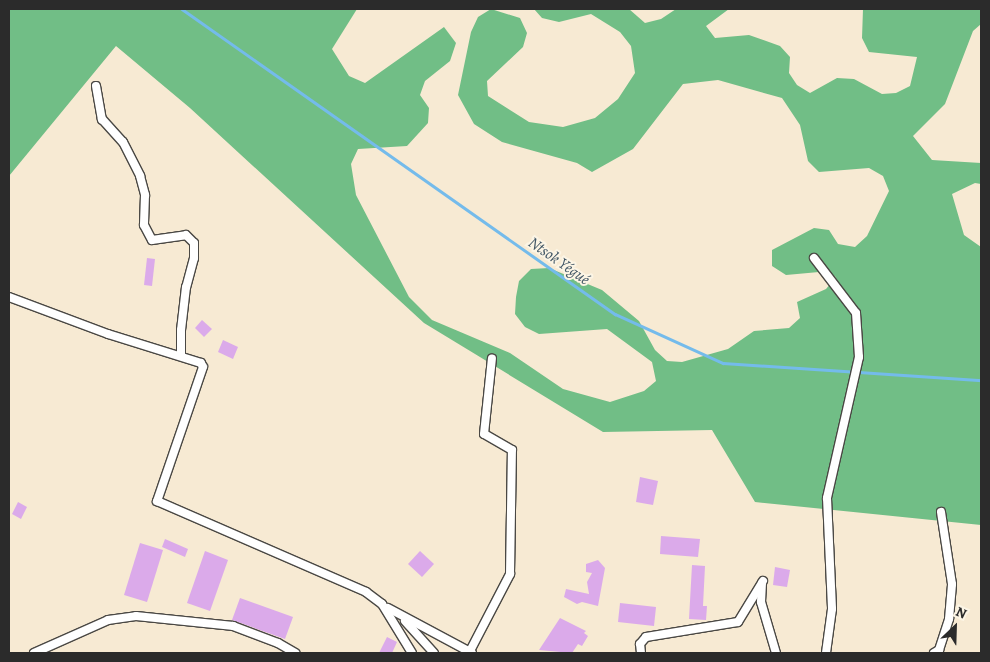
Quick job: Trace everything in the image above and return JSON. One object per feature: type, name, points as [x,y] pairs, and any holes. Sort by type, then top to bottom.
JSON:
[{"type":"street","points":[[96,86],[102,118],[124,142],[140,176],[145,195],[144,226],[152,240],[186,235],[194,242],[194,258],[182,321],[181,355]]},
{"type":"street","points":[[814,258],[856,313],[859,357],[827,498],[832,609],[826,653]]},
{"type":"street","points":[[9,297],[108,334],[181,355],[197,361],[202,367],[157,501],[348,582],[402,617],[472,652],[510,574],[512,450],[484,434],[492,358]]},
{"type":"street","points":[[934,653],[938,650],[949,619],[952,584],[941,512]]},
{"type":"street","points":[[641,653],[640,644],[646,637],[738,622],[762,581],[762,602],[776,653]]},
{"type":"street","points":[[382,604],[412,653]]},
{"type":"street","points":[[34,653],[108,620],[136,616],[233,626],[278,643],[294,653]]},
{"type":"street","points":[[402,617],[434,653]]},
{"type":"green space","points":[[9,9],[357,9],[332,49],[349,76],[365,83],[444,27],[456,43],[450,61],[425,81],[420,95],[429,108],[428,123],[407,146],[358,149],[351,164],[356,195],[409,297],[432,320],[510,353],[563,389],[610,402],[644,391],[656,381],[652,362],[607,329],[539,334],[525,327],[515,314],[516,297],[519,281],[531,269],[549,268],[602,290],[639,321],[655,350],[667,361],[682,362],[728,349],[754,331],[789,328],[800,318],[797,302],[826,289],[836,277],[819,272],[786,275],[772,266],[772,250],[814,228],[829,230],[838,244],[855,247],[867,236],[889,191],[883,176],[869,168],[819,172],[808,161],[800,125],[782,98],[718,80],[683,84],[633,149],[592,172],[577,163],[502,142],[474,124],[458,95],[471,32],[478,17],[491,9],[520,18],[527,33],[523,47],[487,81],[488,96],[529,122],[563,127],[595,118],[618,99],[635,73],[631,46],[620,32],[591,14],[559,22],[542,18],[534,9],[629,9],[645,23],[661,19],[676,9],[729,9],[706,26],[715,38],[749,35],[780,46],[790,57],[789,73],[797,85],[810,93],[837,78],[854,79],[882,94],[896,93],[910,86],[917,57],[869,52],[862,38],[863,9],[981,9],[981,24],[973,31],[945,104],[913,136],[932,160],[981,163],[981,184],[975,183],[952,194],[964,235],[981,247],[981,525],[755,502],[712,430],[603,432],[424,323],[190,108],[116,46],[9,176]]},
{"type":"building","points":[[147,258],[155,259],[152,286],[144,285]]},
{"type":"building","points":[[202,320],[212,329],[204,337],[195,328]]},
{"type":"building","points":[[223,340],[238,347],[233,359],[218,352]]},
{"type":"building","points":[[640,477],[658,481],[653,505],[636,502]]},
{"type":"building","points":[[18,502],[27,507],[21,519],[12,514]]},
{"type":"building","points":[[661,536],[700,539],[698,557],[660,554]]},
{"type":"building","points":[[165,539],[188,549],[185,557],[162,547]]},
{"type":"building","points":[[140,543],[163,550],[147,602],[124,595]]},
{"type":"building","points":[[205,551],[228,560],[210,611],[187,603]]},
{"type":"building","points":[[420,551],[434,564],[422,577],[408,564]]},
{"type":"building","points":[[598,560],[605,568],[598,606],[582,602],[577,604],[564,597],[566,589],[589,594],[587,582],[592,573],[586,572],[586,564]]},
{"type":"building","points":[[692,565],[705,566],[703,606],[707,606],[706,620],[689,619]]},
{"type":"building","points":[[775,567],[790,570],[787,587],[773,585]]},
{"type":"building","points":[[240,598],[293,617],[285,639],[232,620]]},
{"type":"building","points":[[620,603],[656,607],[654,626],[618,622]]},
{"type":"building","points":[[560,618],[586,631],[584,633],[588,636],[582,646],[578,644],[572,653],[539,650]]},
{"type":"building","points":[[387,637],[397,642],[392,653],[379,653]]},
{"type":"waterway","name":"Ntsok Yégué","points":[[182,9],[615,314],[723,363],[981,380]]}]
